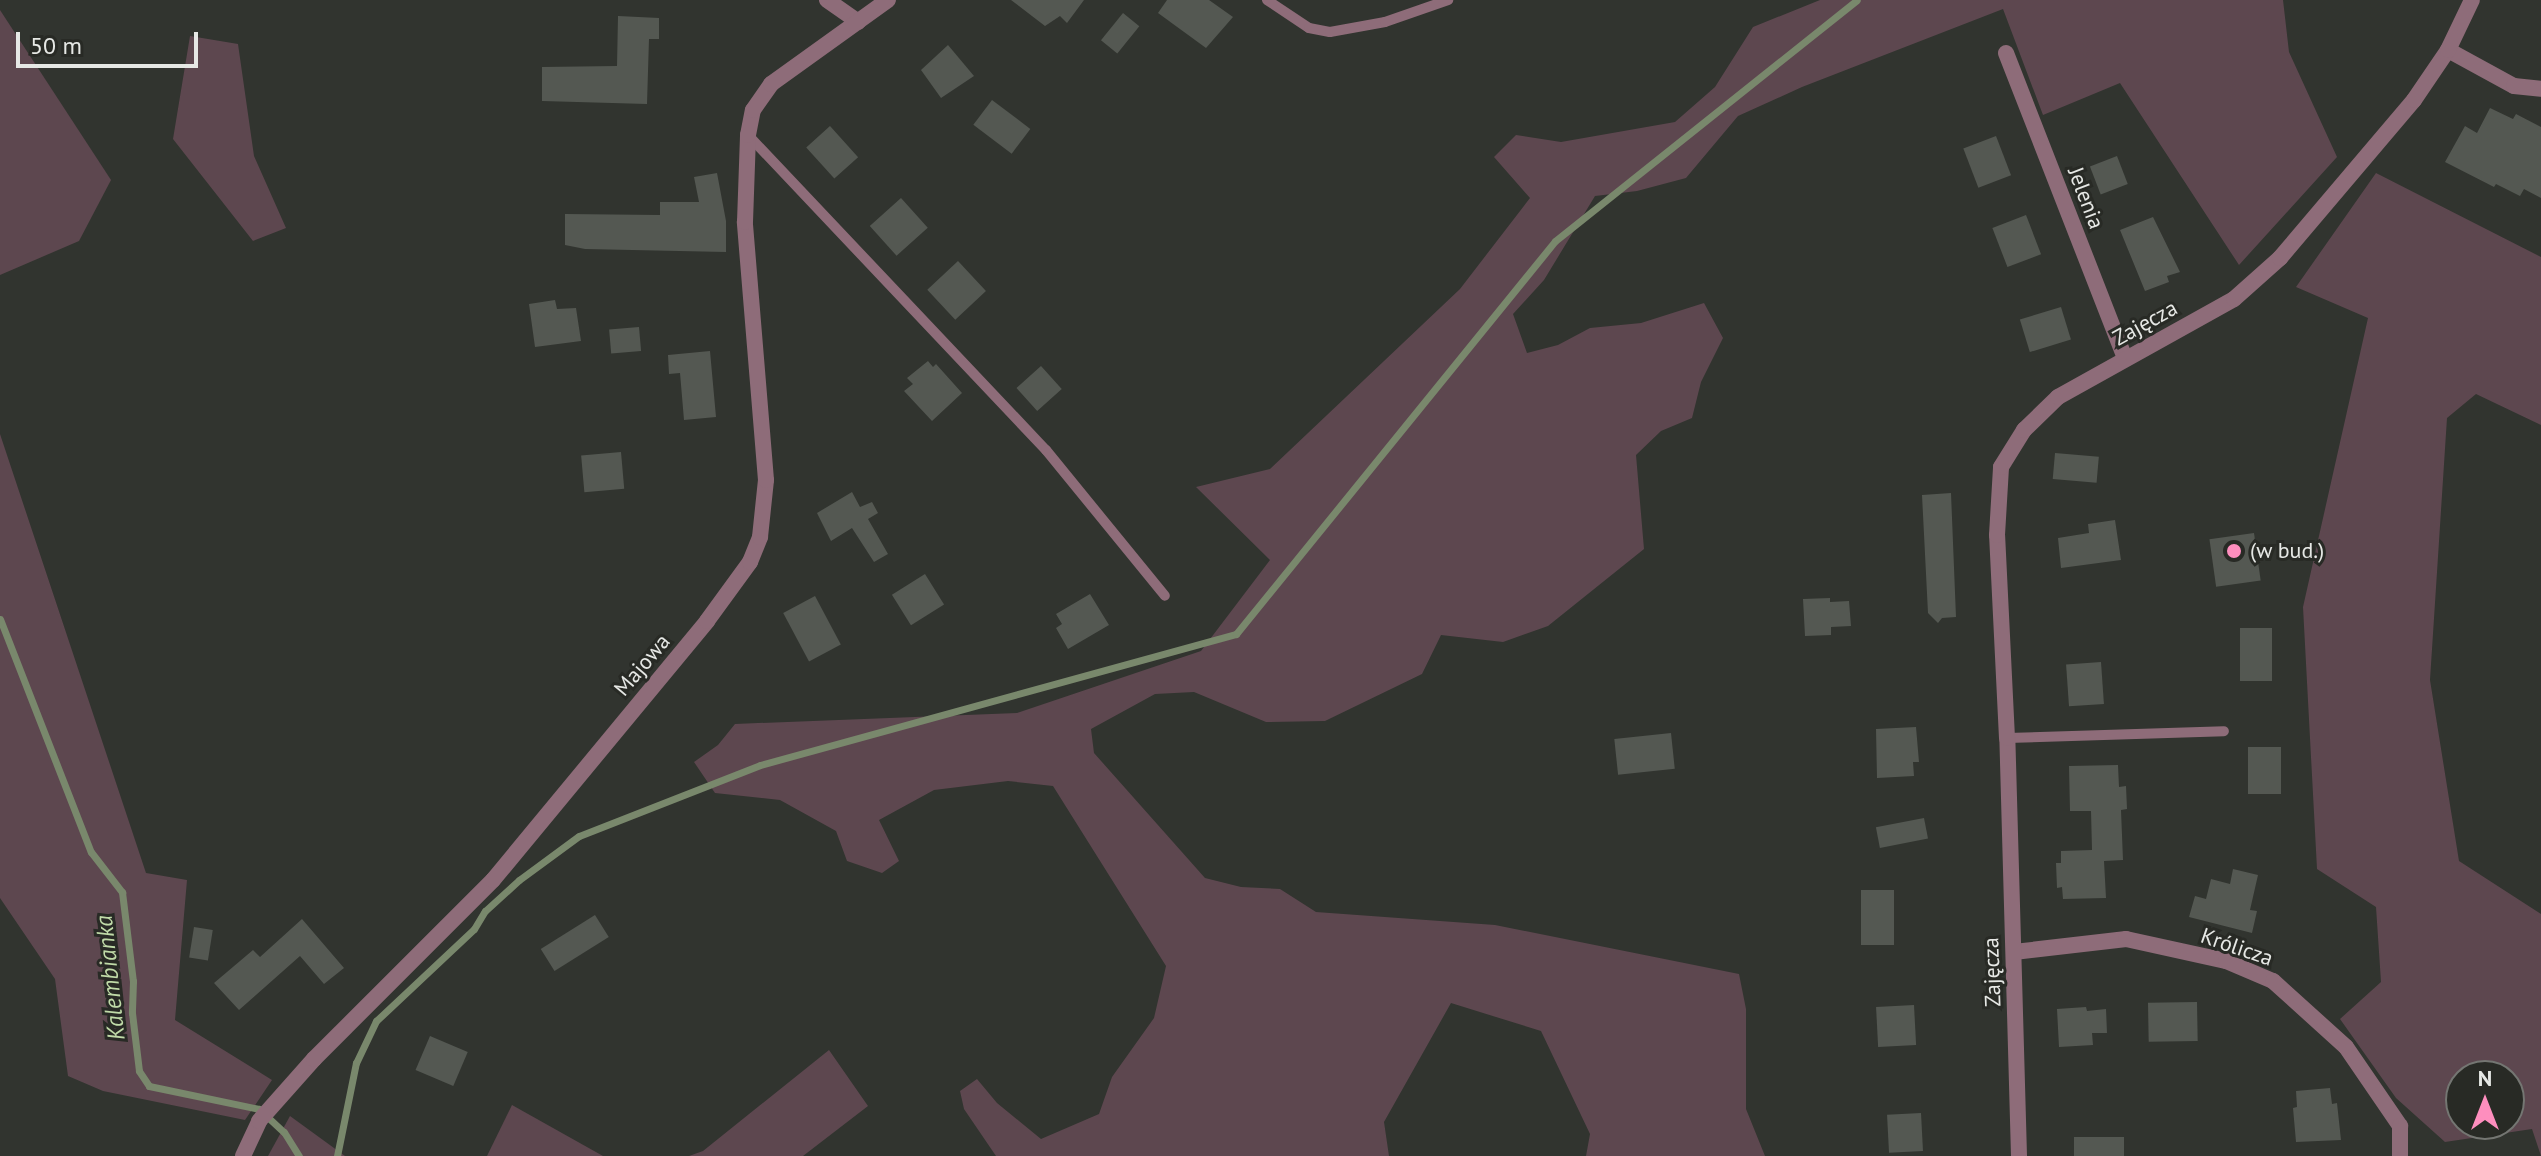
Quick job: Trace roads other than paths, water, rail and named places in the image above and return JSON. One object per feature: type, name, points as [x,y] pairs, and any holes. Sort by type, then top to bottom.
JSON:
[{"type":"street","points":[[827,0],[858,22]]},
{"type":"street","name":"Majowa","points":[[243,1156],[265,1115],[493,880],[707,621],[750,562],[760,537],[766,480],[745,222],[748,135],[753,110],[771,84],[888,0]]},
{"type":"street","name":"Zajęcza","points":[[2019,1156],[2007,738],[1996,509],[2001,467],[2037,415],[2058,397],[2234,299],[2280,258],[2414,100],[2448,50],[2472,0]]},
{"type":"street","points":[[2448,50],[2514,86],[2541,89]]},
{"type":"street","name":"Jelenia","points":[[2006,53],[2125,359]]},
{"type":"street","name":"Królicza","points":[[2014,952],[2126,939],[2226,961],[2273,981],[2346,1047],[2400,1126],[2400,1156]]},
{"type":"lane","points":[[1267,0],[1309,28],[1330,32],[1385,22],[1448,0]]},
{"type":"lane","points":[[748,135],[1046,450],[1165,596]]},
{"type":"lane","points":[[2007,738],[2224,731]]},
{"type":"waterway","points":[[337,1156],[356,1063],[376,1021],[474,929],[485,911],[519,880],[579,836],[760,765],[1236,634],[1555,241],[1857,0]]},
{"type":"waterway","name":"Kalembianka","points":[[0,619],[91,852],[122,892],[133,981],[132,1013],[139,1071],[149,1086],[259,1109],[284,1132],[299,1156]]},
{"type":"place","name":"(w bud.)","points":[[2234,551]]}]
